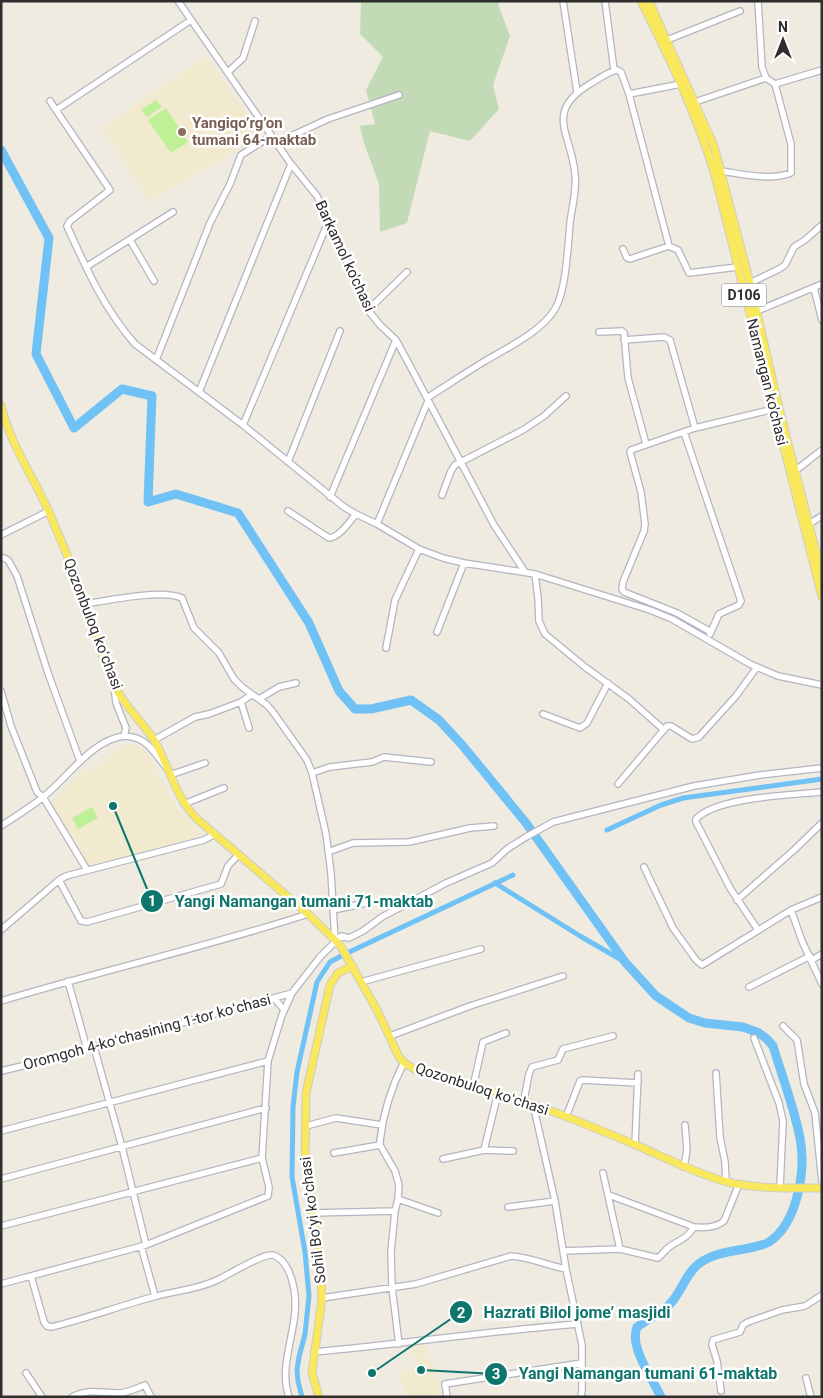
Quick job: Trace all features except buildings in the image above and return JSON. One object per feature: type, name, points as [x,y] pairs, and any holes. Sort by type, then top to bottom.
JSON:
[{"type":"main road","name":"Namangan ko'chasi","points":[[641,1],[681,84],[707,148],[822,597]]},
{"type":"main road","name":"Namangan ko'chasi","points":[[649,1],[714,146],[822,575]]},
{"type":"main road","name":"Qozonbuloq koʻchasi","points":[[1,405],[8,433],[49,511],[86,604],[114,686],[154,740],[184,804],[198,819],[308,914],[338,943],[351,963],[390,1036],[399,1057],[404,1062],[424,1073],[524,1100],[684,1167],[726,1181],[780,1188],[822,1188]]},
{"type":"main road","name":"Sohil Boʻyi koʻchasi","points":[[319,1397],[312,1373],[322,1298],[320,1261],[305,1162],[306,1093],[328,990],[336,975],[351,963]]},
{"type":"street","name":"Barkamol ko'chasi","points":[[178,1],[271,136],[317,196],[363,293],[368,310],[396,340],[494,526],[525,572]]},
{"type":"street","points":[[563,1],[576,92]]},
{"type":"street","points":[[605,1],[614,70]]},
{"type":"street","points":[[720,171],[754,176],[791,173],[792,144],[775,84],[766,78],[762,66],[758,1]]},
{"type":"street","points":[[667,40],[740,11]]},
{"type":"street","points":[[56,110],[191,20]]},
{"type":"street","points":[[228,72],[243,58],[255,20]]},
{"type":"street","points":[[377,524],[428,400],[526,336],[543,322],[555,308],[564,276],[575,185],[574,163],[566,140],[563,115],[576,92],[614,70],[621,72],[629,94],[669,246]]},
{"type":"street","points":[[775,84],[822,70]]},
{"type":"street","points":[[695,102],[766,78]]},
{"type":"street","points":[[629,94],[681,84]]},
{"type":"street","points":[[276,143],[328,119],[398,95]]},
{"type":"street","points":[[50,101],[110,190],[67,224],[99,294],[120,327],[135,344],[243,425],[330,497],[356,514],[419,549],[464,563],[535,574],[650,610],[672,619],[757,667],[778,676],[822,685]]},
{"type":"street","points":[[156,360],[210,223],[230,184],[241,155],[271,136]]},
{"type":"street","points":[[199,392],[291,164]]},
{"type":"street","points":[[86,267],[173,212]]},
{"type":"street","points":[[243,425],[329,220]]},
{"type":"street","points":[[750,283],[779,269],[788,261],[794,247],[822,225]]},
{"type":"street","points":[[130,240],[154,281]]},
{"type":"street","points":[[624,249],[627,258],[630,259],[669,246],[678,250],[689,273],[737,266]]},
{"type":"street","points":[[368,310],[408,272]]},
{"type":"street","points":[[757,311],[822,284]]},
{"type":"street","points":[[814,288],[822,320]]},
{"type":"street","points":[[288,462],[340,331]]},
{"type":"street","points":[[598,332],[622,331],[628,378],[646,444]]},
{"type":"street","points":[[624,340],[664,337],[670,340],[695,428]]},
{"type":"street","points":[[330,497],[396,340]]},
{"type":"street","points":[[442,496],[455,465],[523,430],[544,416],[566,396]]},
{"type":"street","points":[[711,632],[690,619],[628,594],[622,589],[645,524],[641,492],[630,452],[646,444],[695,428],[774,409]]},
{"type":"street","points":[[684,432],[741,601],[739,605],[719,614],[709,639]]},
{"type":"street","points":[[795,471],[822,450]]},
{"type":"street","points":[[1,535],[49,511]]},
{"type":"street","points":[[288,511],[330,538],[334,538],[356,514]]},
{"type":"street","points":[[808,524],[822,516]]},
{"type":"street","points":[[386,648],[395,600],[419,549]]},
{"type":"street","points":[[1,557],[8,560],[17,576],[48,673],[80,761]]},
{"type":"street","points":[[437,632],[464,563]]},
{"type":"street","points":[[535,574],[541,627],[545,634],[664,730]]},
{"type":"street","points":[[86,604],[148,596],[182,598],[194,628],[219,653],[234,679],[273,712],[307,760],[312,773],[326,834],[338,943]]},
{"type":"street","points":[[618,784],[669,726],[692,739],[699,737],[736,696],[757,667]]},
{"type":"street","points":[[259,699],[279,686],[296,683]]},
{"type":"street","points":[[542,714],[580,728],[587,723],[608,683]]},
{"type":"street","points":[[114,686],[116,703],[126,728],[124,736]]},
{"type":"street","points":[[1,691],[20,748],[38,792],[43,797],[87,870]]},
{"type":"street","points":[[154,740],[195,717],[241,702],[251,695]]},
{"type":"street","points":[[241,702],[249,728]]},
{"type":"street","points":[[1,826],[43,797],[80,761],[108,741],[124,736],[134,736],[145,742],[168,772],[205,763]]},
{"type":"street","points":[[312,773],[330,767],[372,762],[384,757],[431,762]]},
{"type":"street","points":[[1,1284],[144,1246],[268,1196],[269,1187],[262,1158],[268,1061],[284,1010],[292,993],[320,957],[338,943],[341,936],[349,938],[356,935],[382,917],[446,883],[492,863],[507,849],[553,822],[694,786],[760,775],[822,768]]},
{"type":"street","points":[[184,804],[224,788]]},
{"type":"street","points":[[758,930],[737,900],[695,820],[697,817],[722,804],[822,792]]},
{"type":"street","points":[[737,900],[822,823]]},
{"type":"street","points":[[328,852],[353,843],[409,842],[470,828],[494,826]]},
{"type":"street","points":[[1,930],[59,880],[87,870],[204,840],[215,834]]},
{"type":"street","points":[[59,880],[81,920],[88,922],[222,884],[228,866],[239,854]]},
{"type":"street","points":[[644,867],[673,928],[700,964],[706,964],[791,910],[822,897]]},
{"type":"street","points":[[333,910],[366,903]]},
{"type":"street","points":[[791,910],[822,984]]},
{"type":"street","points":[[1,1002],[68,981],[261,929],[308,914]]},
{"type":"street","points":[[361,982],[481,949]]},
{"type":"street","points":[[749,988],[822,954]]},
{"type":"street","points":[[390,1036],[470,1006],[563,976]]},
{"type":"street","points":[[68,981],[87,1049]]},
{"type":"street","name":"Oromgoh 4-koʻchasining 1-tor koʻchasi","points":[[1,1071],[292,993]]},
{"type":"street","points":[[274,998],[284,1010]]},
{"type":"street","points":[[783,1026],[798,1040],[804,1084],[815,1112],[822,1182]]},
{"type":"street","points":[[473,1087],[483,1042],[506,1033]]},
{"type":"street","points":[[524,1100],[528,1074],[532,1067],[558,1060],[563,1049],[613,1036]]},
{"type":"street","points":[[754,1038],[779,1103],[783,1121],[780,1188]]},
{"type":"street","points":[[94,1047],[122,1147],[155,1296]]},
{"type":"street","points":[[1,1131],[268,1061]]},
{"type":"street","points":[[399,1344],[392,1288],[391,1252],[399,1185],[395,1171],[380,1145],[384,1111],[395,1080],[404,1062]]},
{"type":"street","points":[[716,1073],[720,1137],[725,1162],[726,1181]]},
{"type":"street","points":[[635,1145],[638,1074]]},
{"type":"street","points":[[566,1117],[582,1080],[638,1083]]},
{"type":"street","points":[[484,1150],[498,1093]]},
{"type":"street","points":[[533,1104],[556,1202],[566,1269],[582,1345],[581,1397]]},
{"type":"street","points":[[1,1178],[266,1108]]},
{"type":"street","points":[[306,1126],[336,1118],[382,1125]]},
{"type":"street","points":[[684,1167],[687,1150],[685,1124]]},
{"type":"street","points":[[334,1152],[380,1145]]},
{"type":"street","points":[[443,1159],[484,1150],[513,1151]]},
{"type":"street","points":[[1,1226],[262,1158]]},
{"type":"street","points":[[603,1173],[620,1249]]},
{"type":"street","points":[[609,1195],[694,1227],[714,1227],[724,1221],[739,1184]]},
{"type":"street","points":[[398,1199],[438,1213]]},
{"type":"street","points":[[508,1207],[556,1202]]},
{"type":"street","points":[[312,1213],[395,1211]]},
{"type":"street","points":[[563,1251],[620,1249],[658,1258],[671,1246],[689,1235],[694,1227]]},
{"type":"street","points":[[31,1276],[44,1322],[46,1326],[49,1326],[155,1296],[192,1290],[213,1282],[262,1257],[268,1255],[279,1258],[291,1274],[296,1299],[296,1316],[286,1364],[286,1386],[289,1397]]},
{"type":"street","points":[[322,1298],[416,1284],[510,1256],[524,1257],[542,1264],[566,1269]]},
{"type":"street","points":[[721,1391],[717,1361],[712,1345],[713,1340],[740,1332],[743,1325],[748,1322],[782,1310],[805,1306],[822,1295]]},
{"type":"street","points":[[314,1352],[399,1344],[507,1330],[578,1324]]},
{"type":"street","points":[[447,1397],[445,1384],[582,1363]]},
{"type":"street","points":[[26,1373],[42,1397]]},
{"type":"street","points":[[806,1378],[811,1397]]},
{"type":"street","points":[[72,1397],[89,1391],[120,1393],[145,1385],[151,1397]]},
{"type":"shaded area","name":"Yangiqo’rg’on tumani 64-maktab","points":[[206,56],[262,135],[149,202],[102,128]]},
{"type":"shaded area","points":[[126,743],[145,749],[177,808],[202,836],[87,867],[50,804],[82,771],[92,770]]},
{"type":"shaded area","points":[[425,1344],[443,1393],[406,1397],[399,1371],[416,1368],[412,1346]]},
{"type":"green space","points":[[361,1],[501,1],[498,4],[510,36],[493,85],[499,109],[470,141],[430,131],[407,223],[380,232],[379,184],[360,126],[375,124],[366,90],[383,57],[360,34]]},
{"type":"green space","points":[[156,100],[162,107],[147,117],[141,110]]},
{"type":"green space","points":[[166,108],[188,142],[171,153],[148,120]]},
{"type":"green space","points":[[92,807],[98,818],[78,829],[72,818]]},
{"type":"waterway","points":[[1,150],[49,238],[36,354],[74,428],[122,389],[152,396],[148,502],[176,494],[238,513],[309,623],[339,691],[355,709],[371,709],[411,700],[439,720],[463,746],[526,823],[625,962],[656,996],[689,1018],[705,1023],[743,1027],[759,1033],[773,1046],[795,1115],[800,1138],[802,1165],[798,1195],[787,1222],[779,1233],[767,1243],[719,1254],[706,1259],[695,1267],[669,1305],[637,1327],[635,1335],[639,1353],[661,1397]]},
{"type":"waterway","points":[[607,830],[661,805],[683,798],[822,779]]},
{"type":"waterway","points":[[302,1397],[297,1370],[305,1334],[309,1296],[305,1252],[292,1177],[293,1107],[297,1072],[317,982],[330,962],[513,875]]},
{"type":"waterway","points":[[495,883],[625,962]]},
{"type":"place","name":"Yangiqo’rg’on tumani 64-maktab","points":[[182,132]]},
{"type":"place","name":"Yangi Namangan tumani 71-maktab","points":[[113,806]]},
{"type":"place","name":"Yangi Namangan tumani 61-maktab","points":[[421,1370]]},
{"type":"place","name":"Hazrati Bilol jome’ masjidi","points":[[372,1373]]}]
